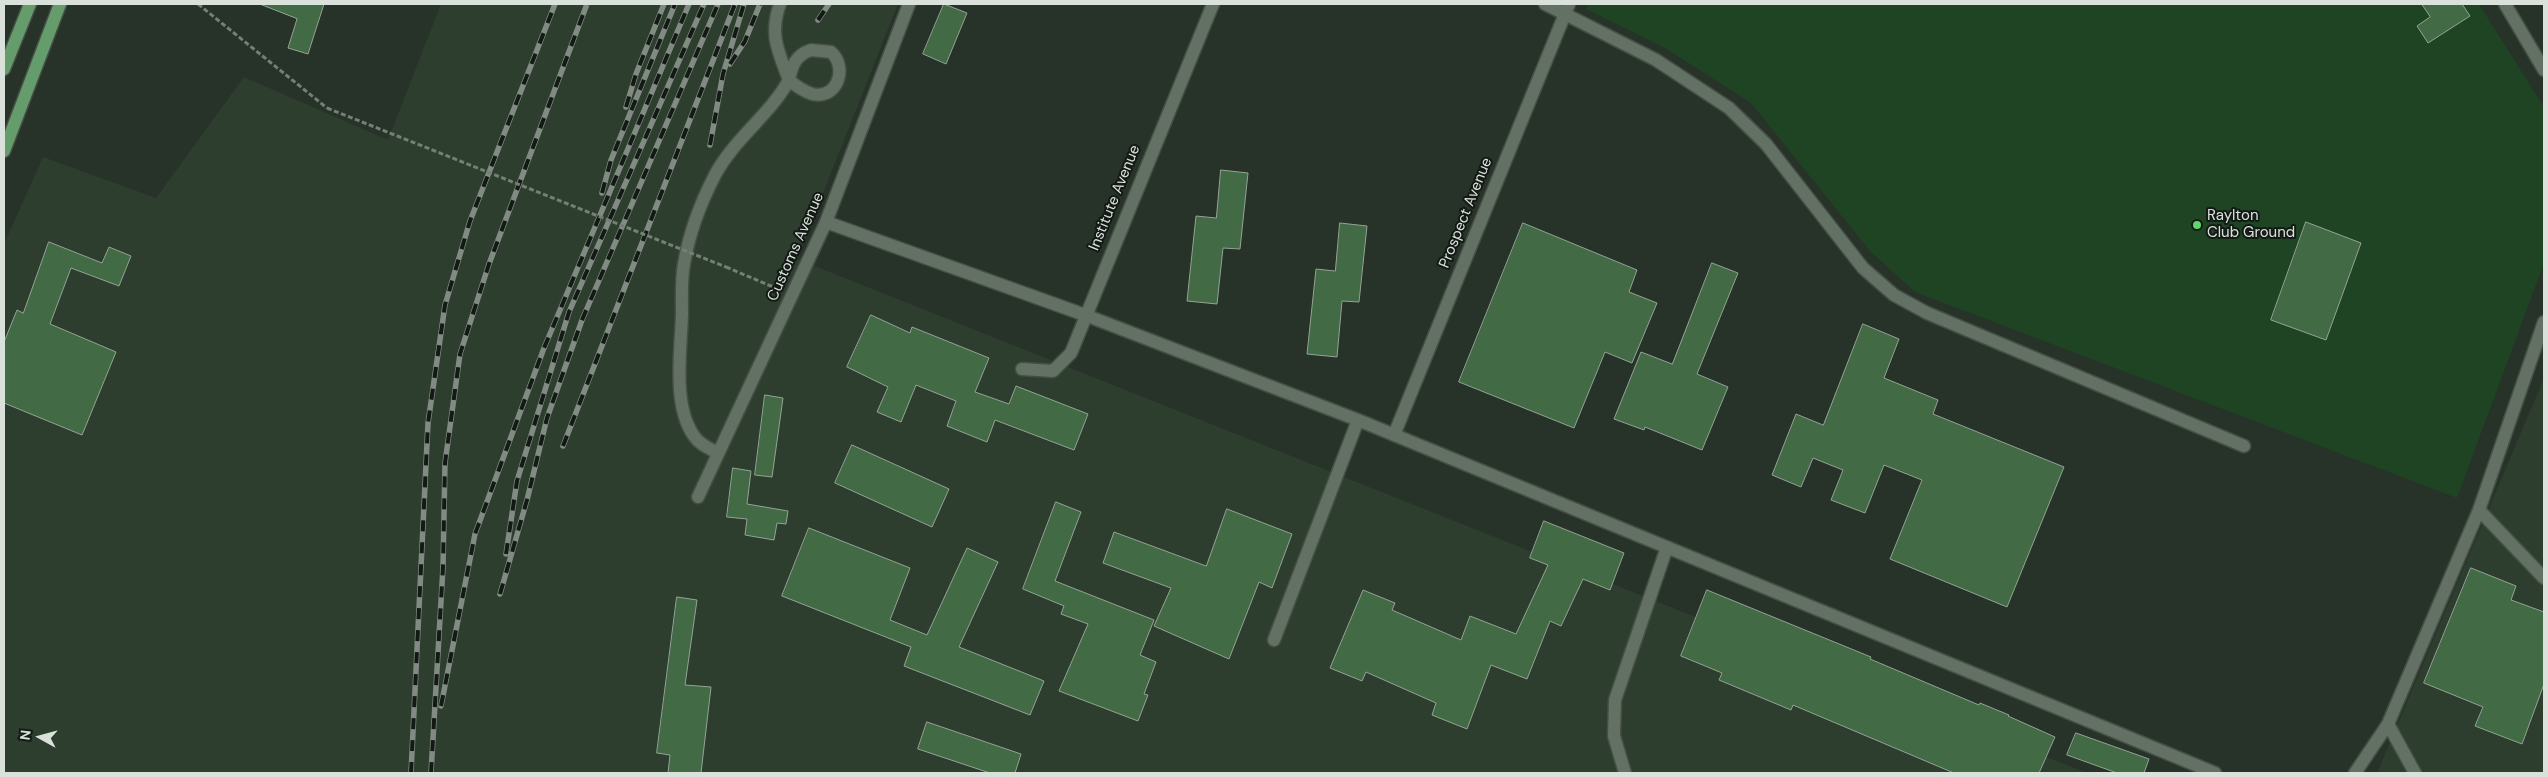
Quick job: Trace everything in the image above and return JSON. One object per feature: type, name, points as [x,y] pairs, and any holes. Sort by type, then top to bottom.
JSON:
[{"type":"main road","points":[[4,69],[30,4]]},
{"type":"main road","points":[[4,151],[60,4]]},
{"type":"street","points":[[718,453],[700,444],[693,436],[686,422],[680,386],[683,266],[700,209],[715,174],[735,145],[772,106],[788,80],[775,43],[775,22],[780,4]]},
{"type":"street","name":"Customs Avenue","points":[[698,497],[826,222],[910,4]]},
{"type":"street","name":"Institute Avenue","points":[[1022,368],[1053,371],[1071,353],[1084,315],[1213,4]]},
{"type":"street","points":[[1545,4],[1567,9],[1656,60],[1729,108],[1766,144],[1863,268],[1894,295],[1927,313],[2244,446]]},
{"type":"street","points":[[2505,4],[2544,70]]},
{"type":"street","name":"Prospect Avenue","points":[[1394,435],[1567,9]]},
{"type":"street","points":[[826,222],[1084,315],[1358,420],[2215,773]]},
{"type":"street","points":[[2356,773],[2388,724],[2479,510],[2544,322]]},
{"type":"street","points":[[1274,640],[1358,420]]},
{"type":"street","points":[[2479,510],[2544,578]]},
{"type":"street","points":[[1625,773],[1614,736],[1615,700],[1667,548]]},
{"type":"street","points":[[2388,724],[2415,773]]},
{"type":"path","points":[[198,4],[327,108],[792,295]]},
{"type":"shaded area","points":[[441,4],[898,4],[797,259],[2087,773],[4,773],[4,244],[43,157],[156,198],[244,77],[388,140]]},
{"type":"shaded area","points":[[2544,378],[2544,773],[2377,773]]},
{"type":"green space","name":"Raylton Club Ground","points":[[1588,4],[2479,4],[2544,107],[2544,263],[2457,498],[1915,292],[1870,251],[1751,103],[1665,48],[1586,9]]},
{"type":"building","points":[[260,4],[324,4],[308,54],[288,48],[297,19]]},
{"type":"building","points":[[944,4],[967,13],[946,64],[923,54]]},
{"type":"building","points":[[2422,4],[2462,4],[2470,16],[2428,43],[2417,26],[2430,17]]},
{"type":"building","points":[[1221,170],[1248,173],[1240,249],[1223,248],[1217,304],[1187,301],[1196,216],[1216,218]]},
{"type":"building","points":[[2306,222],[2361,243],[2326,340],[2271,320]]},
{"type":"building","points":[[1340,223],[1367,226],[1359,302],[1342,301],[1337,357],[1307,354],[1316,269],[1335,271]]},
{"type":"building","points":[[1523,223],[1637,270],[1629,292],[1657,303],[1632,363],[1605,352],[1574,428],[1459,382]]},
{"type":"building","points":[[49,242],[102,263],[109,247],[131,256],[119,286],[71,268],[50,324],[116,352],[82,435],[4,403],[4,342],[17,310],[23,313]]},
{"type":"building","points":[[1712,263],[1738,273],[1697,374],[1728,387],[1702,450],[1645,427],[1644,430],[1614,419],[1641,352],[1672,364]]},
{"type":"building","points":[[871,315],[910,333],[912,327],[989,358],[975,392],[1009,404],[1016,386],[1088,414],[1074,450],[995,420],[987,442],[947,426],[956,401],[916,385],[901,422],[877,412],[888,387],[847,367]]},
{"type":"building","points":[[1863,324],[1899,339],[1884,378],[1938,400],[1933,414],[2064,467],[2007,607],[1890,559],[1922,480],[1884,465],[1865,513],[1831,500],[1843,470],[1813,458],[1801,487],[1772,475],[1796,414],[1823,425]]},
{"type":"building","points":[[765,395],[783,398],[772,477],[755,475]]},
{"type":"building","points":[[852,445],[949,489],[932,527],[835,483]]},
{"type":"building","points":[[733,468],[751,471],[747,504],[788,511],[786,524],[777,523],[774,540],[745,535],[747,519],[727,517]]},
{"type":"building","points":[[1056,502],[1081,512],[1055,581],[1154,620],[1140,655],[1156,662],[1144,694],[1148,695],[1138,721],[1059,691],[1088,624],[1061,614],[1064,606],[1023,589]]},
{"type":"building","points":[[1227,509],[1292,534],[1272,588],[1259,582],[1229,659],[1154,626],[1171,588],[1103,563],[1114,532],[1206,566]]},
{"type":"building","points":[[1544,521],[1624,553],[1610,590],[1583,579],[1561,626],[1550,621],[1527,679],[1491,665],[1467,729],[1432,715],[1436,703],[1366,672],[1362,681],[1330,668],[1363,590],[1395,603],[1392,610],[1461,640],[1470,616],[1516,634],[1548,565],[1530,558]]},
{"type":"building","points":[[809,528],[910,568],[890,620],[927,635],[967,548],[998,562],[959,647],[1044,681],[1030,715],[904,666],[911,647],[782,596]]},
{"type":"building","points":[[2471,568],[2516,586],[2511,600],[2544,612],[2544,684],[2522,744],[2475,726],[2483,707],[2424,683]]},
{"type":"building","points":[[1707,590],[1871,657],[1870,659],[1979,705],[1980,703],[2009,715],[2055,737],[2039,773],[1954,773],[1793,705],[1791,710],[1719,680],[1722,673],[1681,656]]},
{"type":"building","points":[[677,597],[697,600],[685,685],[711,687],[701,773],[668,773],[670,755],[657,753]]},
{"type":"building","points":[[927,722],[1021,754],[1015,773],[990,773],[918,749]]},
{"type":"building","points":[[2076,733],[2149,759],[2144,773],[2117,773],[2067,755]]},
{"type":"railway","points":[[411,773],[428,423],[445,305],[470,221],[555,4]]},
{"type":"railway","points":[[431,773],[443,567],[445,463],[460,354],[489,264],[587,4]]},
{"type":"railway","points":[[626,107],[636,74],[664,4]]},
{"type":"railway","points":[[602,193],[611,160],[675,4]]},
{"type":"railway","points":[[441,706],[475,534],[544,348],[689,4]]},
{"type":"railway","points":[[506,554],[517,481],[569,312],[704,4]]},
{"type":"railway","points":[[500,594],[527,500],[547,418],[582,320],[718,4]]},
{"type":"railway","points":[[563,446],[735,4]]},
{"type":"railway","points":[[710,145],[723,74],[744,4]]},
{"type":"railway","points":[[730,64],[745,41],[760,4]]},
{"type":"railway","points":[[818,20],[829,4]]},
{"type":"place","name":"Raylton Club Ground","points":[[2197,225]]}]
